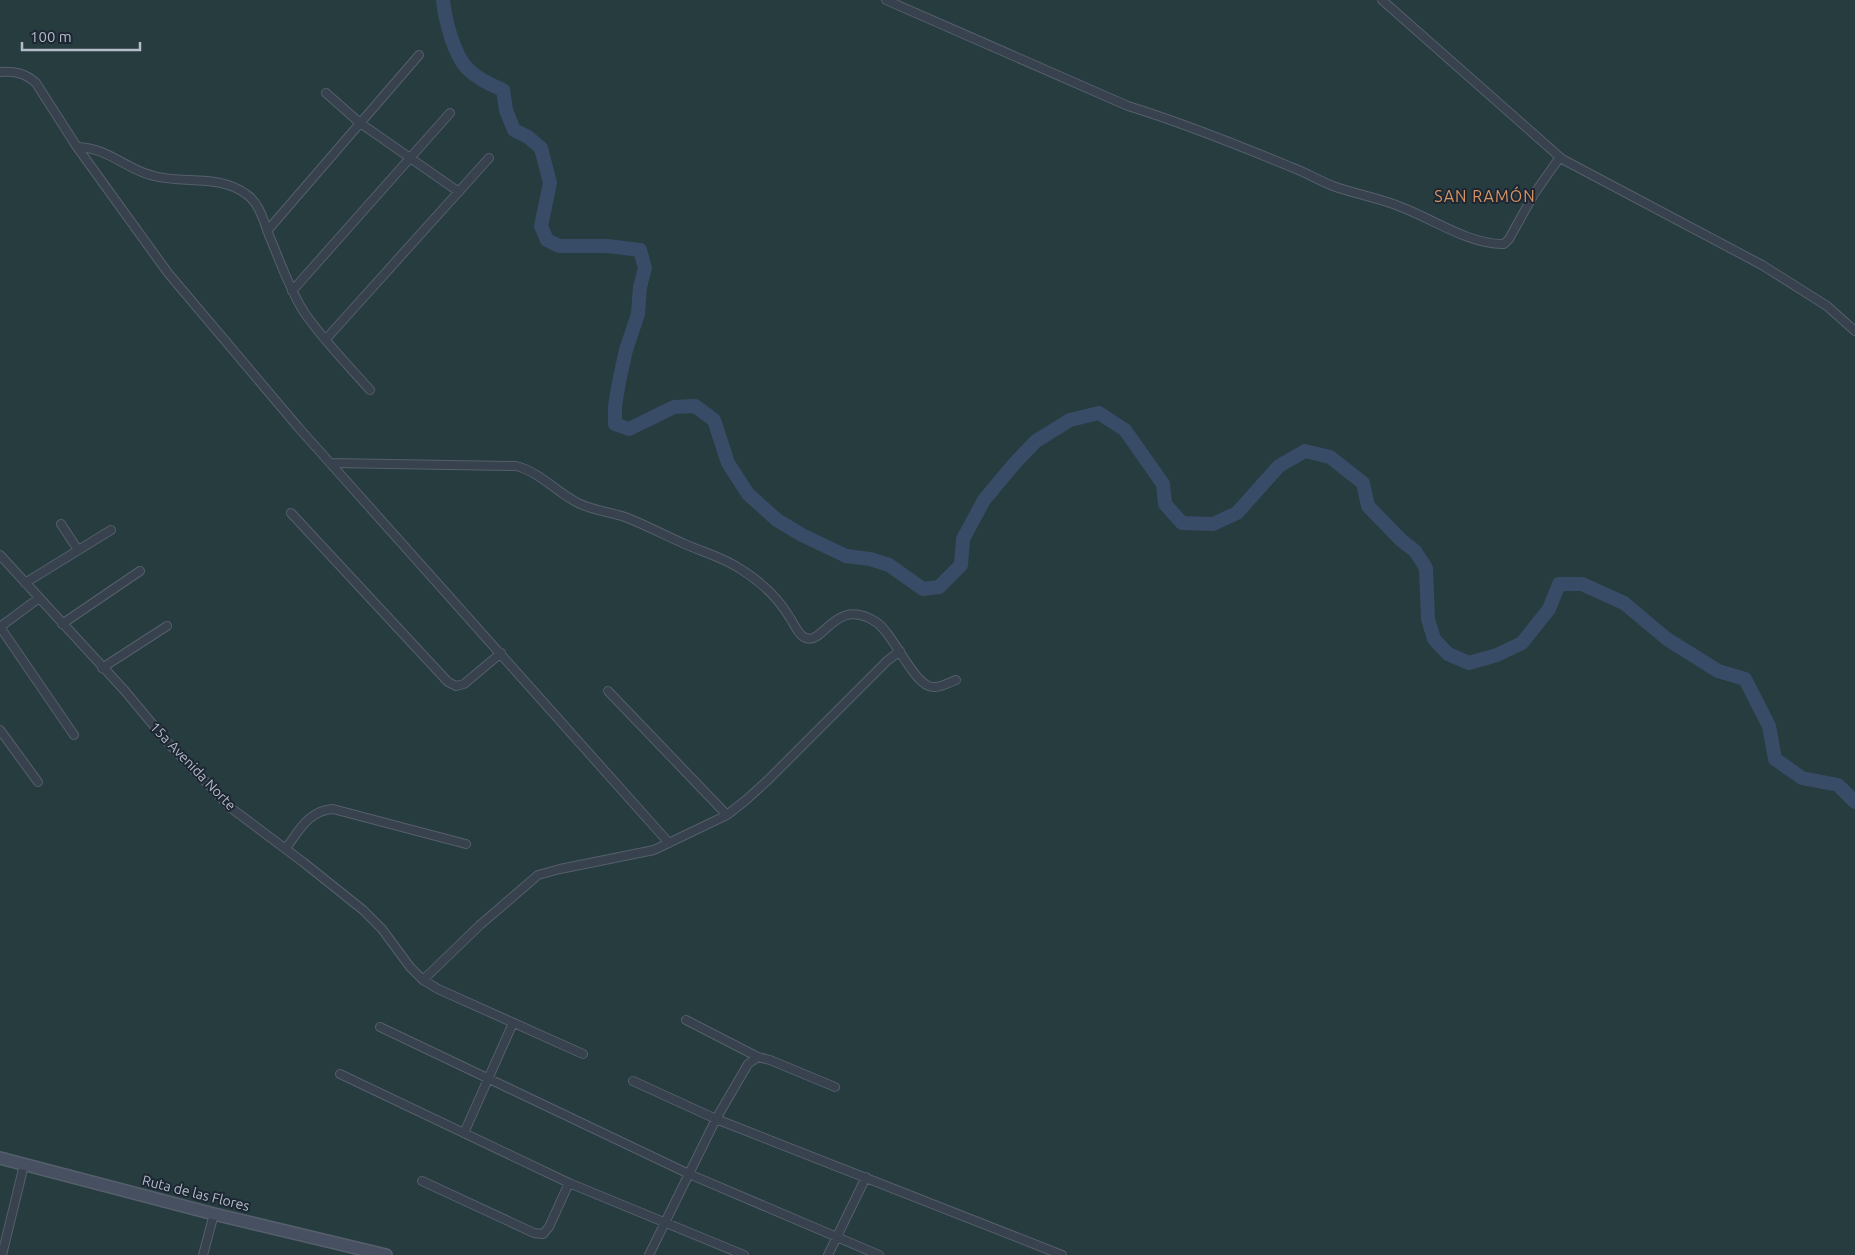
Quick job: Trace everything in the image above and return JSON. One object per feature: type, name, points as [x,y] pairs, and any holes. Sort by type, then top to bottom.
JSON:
[{"type":"main road","name":"Ruta de las Flores","points":[[0,1158],[214,1214],[386,1255]]},
{"type":"street","points":[[886,0],[1128,106],[1160,116],[1284,164],[1334,186],[1423,215],[1463,235],[1497,244],[1504,244],[1509,239],[1534,194],[1560,157]]},
{"type":"street","points":[[1382,0],[1560,157],[1762,265],[1827,306],[1855,331]]},
{"type":"street","points":[[267,231],[419,55]]},
{"type":"street","points":[[0,72],[20,73],[36,83],[78,147],[168,273],[298,427],[669,843]]},
{"type":"street","points":[[326,93],[360,123],[459,192]]},
{"type":"street","points":[[292,291],[450,113]]},
{"type":"street","points":[[78,147],[90,147],[103,151],[141,171],[155,176],[218,182],[234,186],[248,194],[258,206],[292,291],[304,311],[370,390]]},
{"type":"street","points":[[326,339],[489,158]]},
{"type":"street","points":[[330,463],[516,466],[528,469],[579,503],[646,526],[742,569],[762,584],[785,609],[801,635],[807,639],[813,639],[840,617],[854,614],[865,616],[878,622],[918,679],[928,687],[934,688],[956,680]]},
{"type":"street","points":[[291,513],[448,682],[456,686],[464,684],[501,653]]},
{"type":"street","points":[[61,524],[78,550]]},
{"type":"street","points":[[25,583],[111,530]]},
{"type":"street","name":"15a Avenida Norte","points":[[0,556],[125,691],[169,744],[231,808],[286,848],[362,910],[382,929],[410,967],[423,980],[438,989],[583,1054]]},
{"type":"street","points":[[62,624],[140,571]]},
{"type":"street","points":[[39,598],[0,627],[74,735]]},
{"type":"street","points":[[102,668],[168,626]]},
{"type":"street","points":[[423,980],[480,925],[538,875],[594,861],[654,850],[726,815],[767,781],[880,668],[900,651]]},
{"type":"street","points":[[608,691],[726,815]]},
{"type":"street","points":[[0,730],[38,782]]},
{"type":"street","points":[[286,848],[312,816],[322,810],[333,809],[466,844]]},
{"type":"street","points":[[686,1020],[758,1057],[770,1060],[835,1087]]},
{"type":"street","points":[[464,1132],[513,1023]]},
{"type":"street","points":[[380,1028],[689,1174],[879,1255]]},
{"type":"street","points":[[649,1255],[716,1120],[748,1064],[758,1057]]},
{"type":"street","points":[[340,1074],[569,1183],[744,1255]]},
{"type":"street","points":[[633,1081],[716,1120],[1062,1255]]},
{"type":"street","points":[[2,1255],[24,1165]]},
{"type":"street","points":[[828,1255],[866,1178]]},
{"type":"street","points":[[422,1182],[534,1233],[543,1234],[549,1227],[569,1183]]},
{"type":"street","points":[[203,1255],[214,1214]]},
{"type":"green space","points":[[0,0],[1855,0],[1855,1255],[0,1255]]},
{"type":"waterway","points":[[443,0],[451,37],[464,64],[481,79],[503,90],[506,110],[514,130],[528,137],[541,148],[550,183],[541,226],[547,240],[559,246],[607,246],[640,250],[645,268],[640,287],[638,314],[626,350],[619,382],[615,406],[615,424],[629,429],[674,407],[695,406],[714,420],[728,463],[748,494],[777,520],[802,535],[846,556],[870,559],[889,565],[923,589],[939,587],[961,565],[963,539],[984,500],[1014,464],[1036,441],[1070,420],[1099,413],[1125,430],[1163,484],[1165,504],[1182,523],[1213,524],[1237,513],[1279,466],[1305,451],[1330,457],[1363,483],[1368,506],[1401,540],[1415,551],[1426,568],[1428,619],[1434,639],[1448,654],[1469,663],[1497,655],[1522,643],[1549,609],[1559,584],[1582,584],[1624,603],[1667,639],[1718,671],[1745,679],[1769,726],[1775,759],[1802,778],[1838,785],[1855,802]]},
{"type":"district","name":"SAN RAMÓN","points":[[1485,196]]}]
